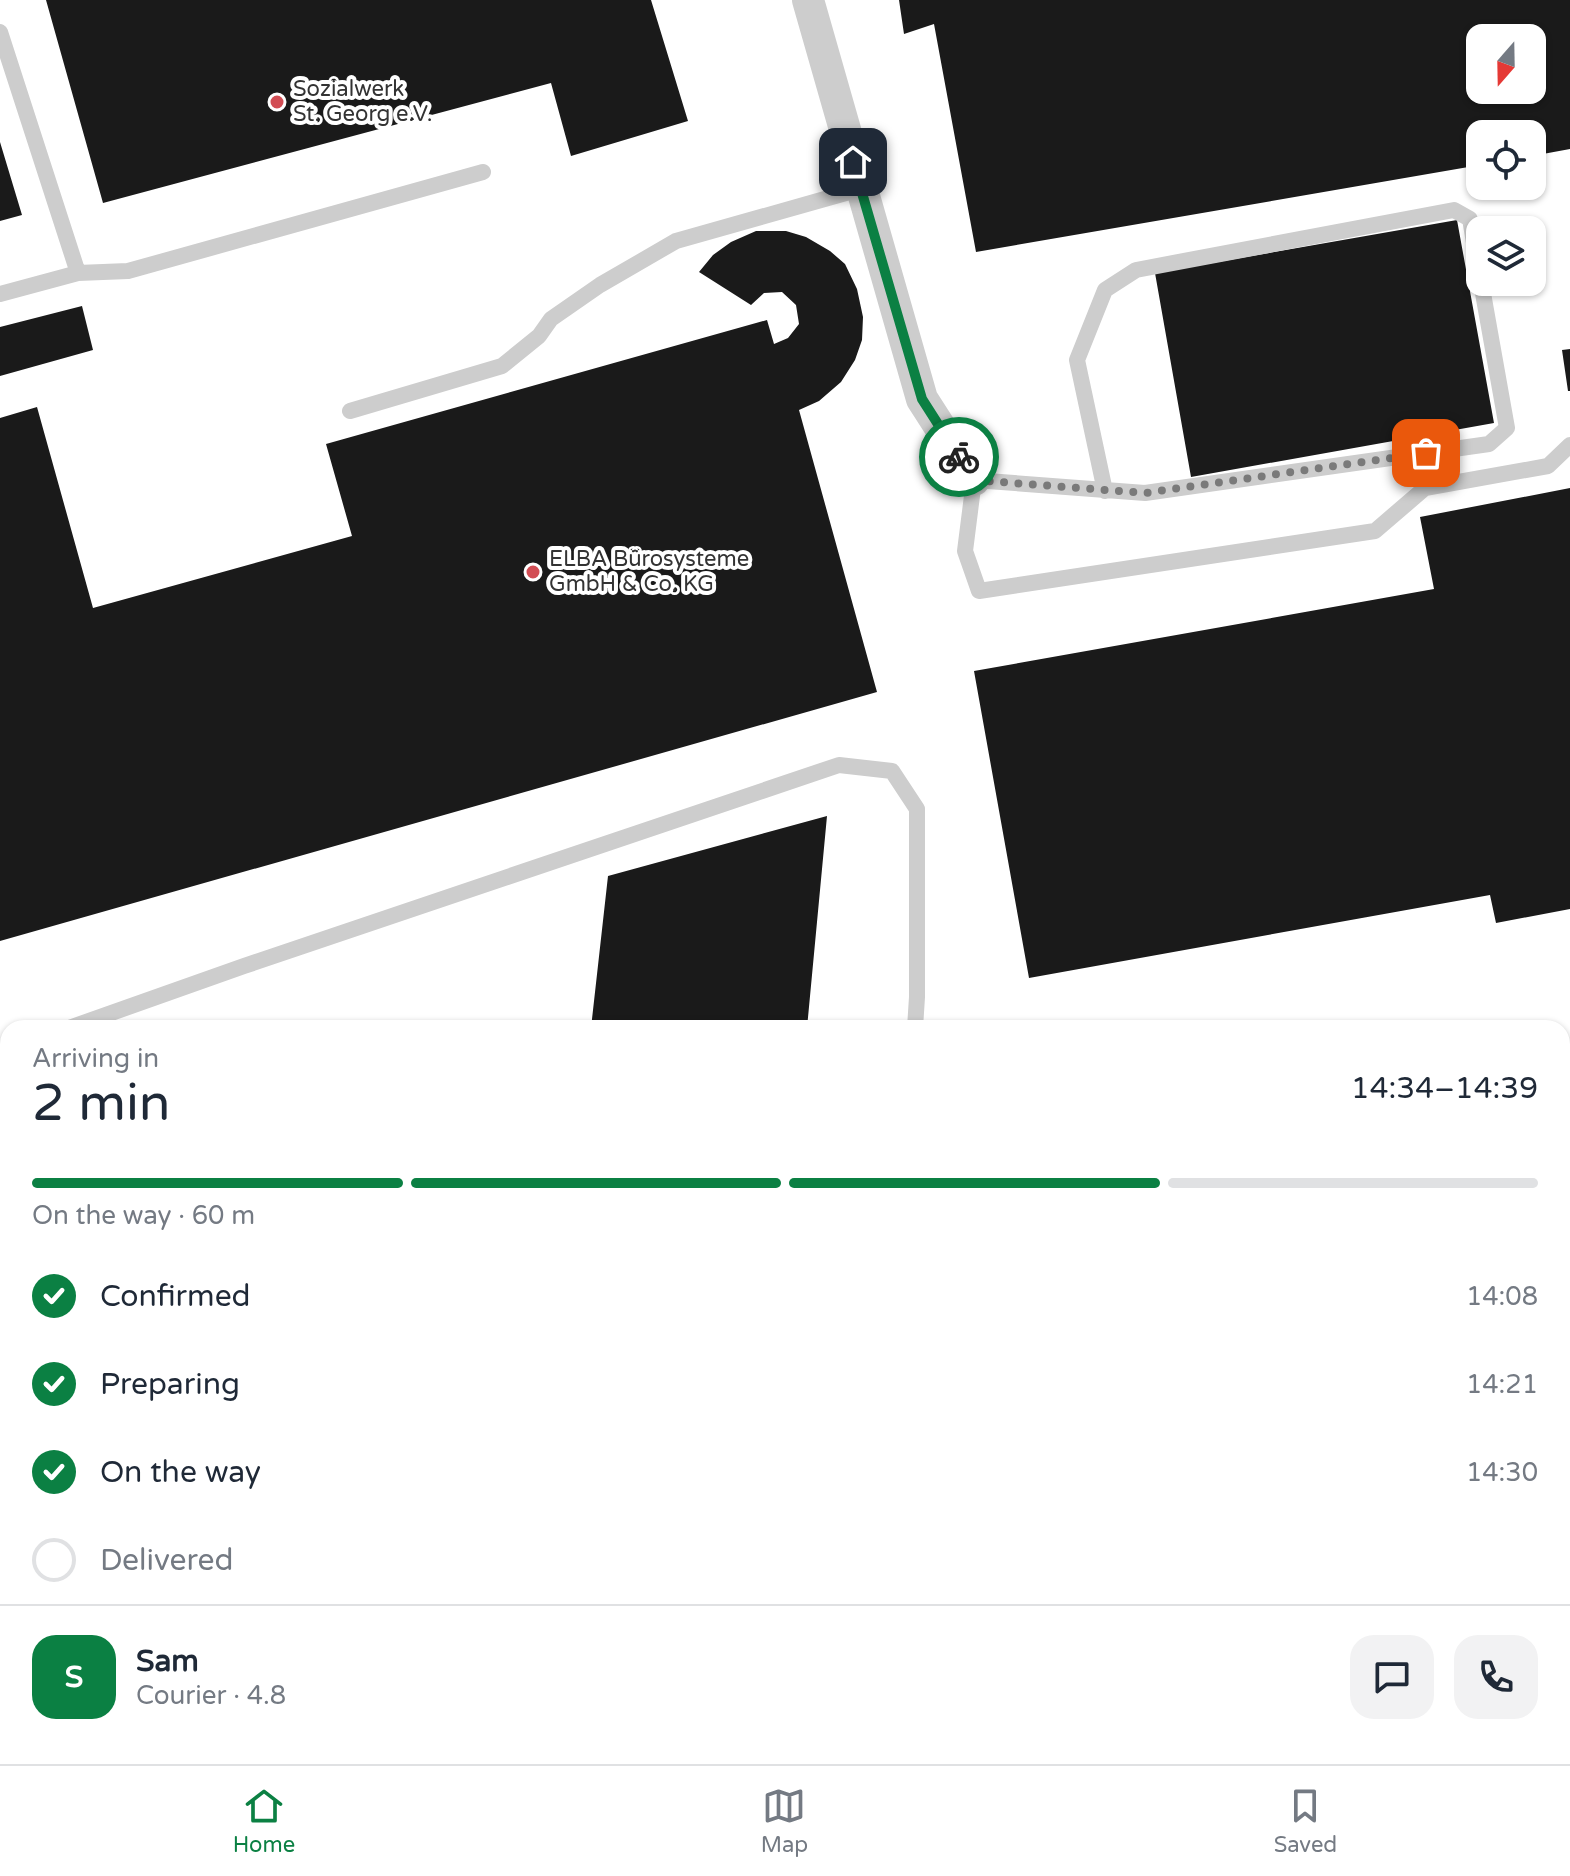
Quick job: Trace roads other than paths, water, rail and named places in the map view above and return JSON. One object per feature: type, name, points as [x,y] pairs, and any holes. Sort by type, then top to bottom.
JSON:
[{"type":"street","points":[[808,0],[922,399],[974,480]]},
{"type":"lane","points":[[0,32],[78,273]]},
{"type":"lane","points":[[0,294],[78,273],[128,271],[483,172]]},
{"type":"lane","points":[[350,411],[502,366],[539,336],[551,319],[600,285],[676,241],[860,189]]},
{"type":"lane","points":[[1105,491],[1077,360],[1105,290],[1136,270],[1454,210],[1466,217]]},
{"type":"lane","points":[[1483,296],[1507,428],[1489,444],[1145,493],[974,480],[965,551],[979,591],[1375,531],[1425,488],[1548,466],[1570,445]]},
{"type":"lane","points":[[92,1020],[839,765],[892,771],[917,809],[916,1020]]},
{"type":"place","name":"Sozialwerk St. Georg e.V.","points":[[277,102]]},
{"type":"place","name":"ELBA Bürosysteme GmbH & Co. KG","points":[[533,572]]}]
